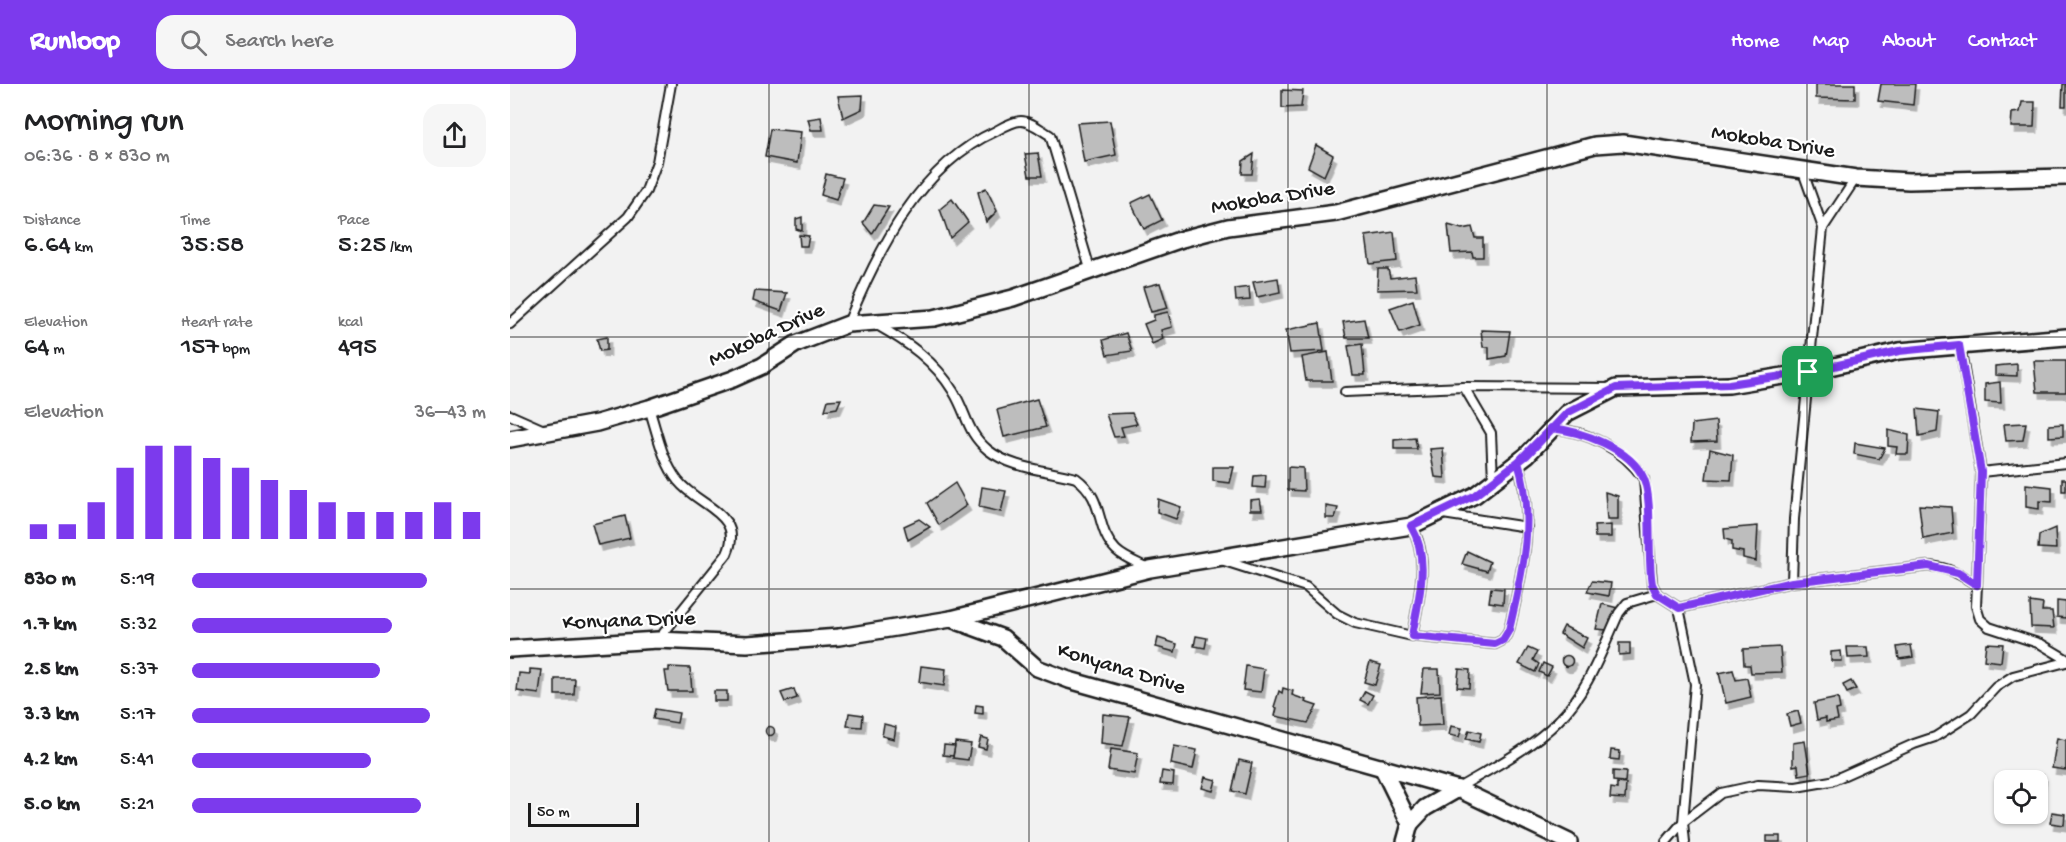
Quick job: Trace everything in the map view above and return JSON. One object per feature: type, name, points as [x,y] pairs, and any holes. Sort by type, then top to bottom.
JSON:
[{"type":"street","name":"Mokoba Drive","points":[[510,439],[597,423],[649,408],[733,379],[762,366],[796,344],[848,324],[934,318],[1013,298],[1182,239],[1228,227],[1336,213],[1595,145],[1634,145],[1803,172],[1856,178],[1910,181],[2066,177]]},
{"type":"street","points":[[951,619],[1150,569],[1411,526],[1475,495],[1518,462],[1551,428],[1576,407],[1616,388],[1729,384],[1808,372],[1899,351],[2066,337]]},
{"type":"street","name":"Konyana Drive","points":[[510,649],[658,640],[747,644],[839,637],[951,619],[1003,638],[1037,668],[1069,680],[1458,789],[1569,842]]},
{"type":"street","points":[[1382,767],[1410,825]]},
{"type":"street","points":[[1405,842],[1410,825],[1425,808],[1458,789]]},
{"type":"lane","points":[[510,324],[628,216],[646,191],[657,162],[671,84]]},
{"type":"lane","points":[[848,324],[870,271],[893,231],[934,176],[973,141],[1016,122],[1030,123],[1050,135],[1091,272]]},
{"type":"lane","points":[[1792,582],[1794,519],[1823,228],[1803,172]]},
{"type":"lane","points":[[1823,228],[1856,178]]},
{"type":"lane","points":[[873,322],[932,362],[954,392],[971,434],[989,450],[1004,460],[1076,478],[1084,484],[1096,499],[1106,534],[1116,550],[1150,569]]},
{"type":"lane","points":[[1959,345],[1981,472],[1977,585],[1980,619],[1989,627],[2041,644],[2066,661]]},
{"type":"lane","points":[[1464,387],[1491,433],[1493,482]]},
{"type":"lane","points":[[1346,392],[1464,387],[1616,388]]},
{"type":"lane","points":[[649,408],[665,456],[677,480],[692,495],[726,519],[732,529],[732,542],[727,554],[658,640]]},
{"type":"lane","points":[[510,416],[548,432]]},
{"type":"lane","points":[[1551,428],[1575,431],[1605,444],[1634,465],[1644,479],[1651,576],[1657,594],[1679,608],[1792,582],[1929,566],[1958,573],[1977,585]]},
{"type":"lane","points":[[1214,558],[1306,587],[1336,614],[1355,623],[1412,636],[1495,644],[1503,640],[1509,630],[1526,555],[1526,488],[1518,462]]},
{"type":"lane","points":[[1981,472],[2066,463]]},
{"type":"lane","points":[[1440,513],[1527,527]]},
{"type":"lane","points":[[1411,526],[1418,537],[1422,554],[1419,603],[1412,636]]},
{"type":"lane","points":[[1458,789],[1511,757],[1558,721],[1581,692],[1619,613],[1627,603],[1657,594]]},
{"type":"lane","points":[[1679,608],[1695,684],[1683,822],[1685,842]]},
{"type":"lane","points":[[1666,842],[1683,822],[1721,793],[1758,785],[1796,787],[1831,781],[1935,737],[1971,714],[1996,687],[2013,676],[2066,661]]},
{"type":"building","points":[[1816,84],[1855,84],[1855,99],[1816,98]]},
{"type":"building","points":[[1881,84],[1915,84],[1913,105],[1878,101]]},
{"type":"building","points":[[2063,84],[2066,84],[2066,106],[2062,106]]},
{"type":"building","points":[[1282,90],[1303,91],[1301,107],[1282,108]]},
{"type":"building","points":[[863,95],[862,109],[843,118],[838,96]]},
{"type":"building","points":[[2022,102],[2035,102],[2034,127],[2011,127],[2012,113],[2020,112]]},
{"type":"building","points":[[821,117],[823,130],[811,130],[808,119]]},
{"type":"building","points":[[1110,121],[1116,155],[1084,162],[1077,123]]},
{"type":"building","points":[[770,129],[801,132],[797,163],[765,157]]},
{"type":"building","points":[[1316,145],[1333,155],[1324,176],[1308,167]]},
{"type":"building","points":[[1038,153],[1042,176],[1029,176],[1025,154]]},
{"type":"building","points":[[1254,154],[1252,174],[1242,174],[1243,161]]},
{"type":"building","points":[[826,174],[843,178],[836,200],[821,195]]},
{"type":"building","points":[[986,188],[997,211],[986,222],[978,192]]},
{"type":"building","points":[[1150,194],[1162,220],[1144,229],[1131,203]]},
{"type":"building","points":[[952,199],[968,222],[950,238],[940,209]]},
{"type":"building","points":[[874,205],[889,207],[872,234],[863,223]]},
{"type":"building","points":[[802,217],[802,231],[796,229],[796,219]]},
{"type":"building","points":[[1448,225],[1462,229],[1472,227],[1475,238],[1483,238],[1483,257],[1473,257],[1472,252],[1451,253]]},
{"type":"building","points":[[1394,232],[1397,261],[1370,264],[1366,236]]},
{"type":"building","points":[[799,235],[809,236],[807,246],[800,246]]},
{"type":"building","points":[[1378,269],[1388,269],[1390,278],[1415,275],[1417,289],[1377,290]]},
{"type":"building","points":[[1278,278],[1280,292],[1257,297],[1253,282]]},
{"type":"building","points":[[1160,283],[1168,308],[1151,312],[1143,287]]},
{"type":"building","points":[[1249,287],[1250,300],[1236,301],[1235,289]]},
{"type":"building","points":[[755,291],[787,293],[781,311],[753,301]]},
{"type":"building","points":[[1413,300],[1420,325],[1400,332],[1390,308]]},
{"type":"building","points":[[1168,312],[1172,327],[1161,330],[1163,339],[1152,344],[1144,324],[1154,320],[1154,315]]},
{"type":"building","points":[[1364,319],[1368,338],[1346,338],[1343,322]]},
{"type":"building","points":[[1320,323],[1324,351],[1290,353],[1286,330]]},
{"type":"building","points":[[1481,330],[1510,331],[1506,356],[1489,359],[1489,347],[1483,347]]},
{"type":"building","points":[[1126,333],[1132,351],[1107,355],[1103,340]]},
{"type":"building","points":[[607,337],[607,350],[600,351],[597,339]]},
{"type":"building","points":[[1362,344],[1365,375],[1353,375],[1348,346]]},
{"type":"building","points":[[1328,352],[1332,381],[1306,381],[1302,357]]},
{"type":"building","points":[[2034,361],[2066,361],[2066,392],[2037,392]]},
{"type":"building","points":[[2017,364],[2017,376],[1995,375],[1995,366]]},
{"type":"building","points":[[2000,382],[2001,403],[1985,402],[1985,384]]},
{"type":"building","points":[[841,399],[837,408],[825,410],[828,400]]},
{"type":"building","points":[[1037,399],[1046,427],[1004,437],[997,410]]},
{"type":"building","points":[[1917,409],[1939,412],[1937,432],[1919,436]]},
{"type":"building","points":[[1132,413],[1137,424],[1121,427],[1124,436],[1114,437],[1106,414]]},
{"type":"building","points":[[1716,421],[1717,441],[1691,442],[1692,424]]},
{"type":"building","points":[[2026,423],[2023,440],[2006,441],[2004,424]]},
{"type":"building","points":[[2063,424],[2063,436],[2049,437],[2049,425]]},
{"type":"building","points":[[1888,430],[1909,435],[1908,454],[1896,454],[1897,447],[1888,446]]},
{"type":"building","points":[[1415,438],[1417,449],[1394,449],[1394,440]]},
{"type":"building","points":[[1855,443],[1885,448],[1879,459],[1854,454]]},
{"type":"building","points":[[1443,448],[1445,478],[1435,477],[1430,449]]},
{"type":"building","points":[[1710,449],[1733,455],[1731,480],[1706,479]]},
{"type":"building","points":[[1213,467],[1234,467],[1230,483],[1213,481]]},
{"type":"building","points":[[1288,467],[1303,468],[1304,491],[1288,490]]},
{"type":"building","points":[[1266,475],[1265,488],[1253,487],[1254,476]]},
{"type":"building","points":[[2062,479],[2066,479],[2066,491],[2062,491]]},
{"type":"building","points":[[955,483],[967,505],[939,525],[927,503]]},
{"type":"building","points":[[2026,484],[2052,487],[2052,502],[2039,501],[2039,509],[2026,507]]},
{"type":"building","points":[[982,487],[1006,491],[1001,512],[979,507]]},
{"type":"building","points":[[1605,492],[1618,496],[1618,520],[1607,520]]},
{"type":"building","points":[[1158,499],[1181,507],[1176,519],[1157,512]]},
{"type":"building","points":[[1260,499],[1262,510],[1250,510],[1250,500]]},
{"type":"building","points":[[1919,505],[1951,507],[1953,533],[1923,539]]},
{"type":"building","points":[[1326,506],[1338,508],[1335,518],[1326,518]]},
{"type":"building","points":[[625,516],[630,538],[598,545],[592,524]]},
{"type":"building","points":[[919,519],[930,527],[908,540],[904,526]]},
{"type":"building","points":[[1611,525],[1611,537],[1595,537],[1594,526]]},
{"type":"building","points":[[1758,526],[1756,561],[1743,558],[1743,552],[1732,550],[1732,541],[1725,539],[1724,529]]},
{"type":"building","points":[[2055,528],[2056,549],[2038,548],[2039,535]]},
{"type":"building","points":[[1467,551],[1490,562],[1487,571],[1462,564]]},
{"type":"building","points":[[1592,581],[1611,583],[1609,596],[1587,592]]},
{"type":"building","points":[[1491,588],[1504,589],[1503,604],[1489,602]]},
{"type":"building","points":[[2057,601],[2066,602],[2066,618],[2057,617]]},
{"type":"building","points":[[2030,602],[2043,604],[2042,611],[2052,611],[2054,628],[2031,627]]},
{"type":"building","points":[[1602,604],[1618,608],[1607,630],[1596,629]]},
{"type":"building","points":[[1564,626],[1587,638],[1582,648],[1560,634]]},
{"type":"building","points":[[1196,636],[1207,638],[1205,648],[1194,646]]},
{"type":"building","points":[[1158,638],[1177,644],[1175,652],[1156,647]]},
{"type":"building","points":[[1619,643],[1630,643],[1630,654],[1619,655]]},
{"type":"building","points":[[1986,643],[2003,644],[2001,662],[1984,660]]},
{"type":"building","points":[[1911,645],[1913,657],[1899,659],[1897,647]]},
{"type":"building","points":[[1780,647],[1782,672],[1751,673],[1750,665],[1744,665],[1743,649]]},
{"type":"building","points":[[1847,647],[1868,647],[1869,657],[1848,658]]},
{"type":"building","points":[[1528,648],[1537,652],[1533,660],[1539,664],[1535,672],[1519,664]]},
{"type":"building","points":[[1841,651],[1842,661],[1831,661],[1831,652]]},
{"type":"building","points":[[1567,655],[1573,661],[1567,667],[1561,661]]},
{"type":"building","points":[[1370,662],[1381,665],[1375,685],[1364,682]]},
{"type":"building","points":[[1543,663],[1552,667],[1547,676],[1539,672]]},
{"type":"building","points":[[921,666],[946,669],[944,686],[919,682]]},
{"type":"building","points":[[1246,666],[1264,669],[1261,692],[1243,690]]},
{"type":"building","points":[[669,667],[690,668],[692,691],[668,691],[665,671],[669,671]]},
{"type":"building","points":[[530,669],[542,670],[539,694],[517,691],[519,673],[530,674]]},
{"type":"building","points":[[1424,669],[1439,669],[1440,692],[1421,693]]},
{"type":"building","points":[[1459,669],[1470,670],[1469,688],[1457,687]]},
{"type":"building","points":[[1733,670],[1736,680],[1747,678],[1751,697],[1726,703],[1719,673]]},
{"type":"building","points":[[555,679],[575,679],[574,695],[555,695]]},
{"type":"building","points":[[1851,681],[1856,689],[1847,693],[1843,685]]},
{"type":"building","points":[[1283,688],[1293,691],[1292,695],[1306,700],[1305,702],[1317,706],[1308,723],[1275,716],[1277,708],[1274,707],[1279,691],[1282,693]]},
{"type":"building","points":[[794,689],[797,698],[785,702],[781,693]]},
{"type":"building","points":[[714,691],[727,691],[727,701],[714,701]]},
{"type":"building","points":[[1365,691],[1373,695],[1368,704],[1360,700]]},
{"type":"building","points":[[1441,695],[1443,725],[1418,726],[1416,697]]},
{"type":"building","points":[[1838,698],[1840,709],[1836,710],[1838,720],[1826,722],[1826,718],[1817,720],[1814,703]]},
{"type":"building","points":[[976,705],[983,706],[983,714],[975,713]]},
{"type":"building","points":[[655,709],[679,713],[677,723],[653,719]]},
{"type":"building","points":[[1798,711],[1801,723],[1790,726],[1787,714]]},
{"type":"building","points":[[849,713],[863,715],[862,727],[847,726]]},
{"type":"building","points":[[1103,714],[1130,717],[1123,746],[1101,743]]},
{"type":"building","points":[[884,724],[896,727],[894,739],[882,736]]},
{"type":"building","points":[[770,726],[775,731],[770,736],[765,731]]},
{"type":"building","points":[[1451,726],[1462,728],[1459,737],[1449,735]]},
{"type":"building","points":[[1469,730],[1481,733],[1479,742],[1466,739]]},
{"type":"building","points":[[981,737],[988,739],[986,749],[978,747]]},
{"type":"building","points":[[2057,738],[2066,740],[2066,770],[2052,768]]},
{"type":"building","points":[[1805,741],[1810,773],[1799,775],[1798,765],[1793,766],[1793,743]]},
{"type":"building","points":[[955,742],[971,744],[968,760],[953,758]]},
{"type":"building","points":[[944,745],[955,746],[953,756],[943,755]]},
{"type":"building","points":[[1174,746],[1197,750],[1193,769],[1171,764]]},
{"type":"building","points":[[1111,749],[1138,753],[1134,774],[1108,770]]},
{"type":"building","points":[[1611,750],[1620,751],[1619,760],[1610,759]]},
{"type":"building","points":[[1239,760],[1252,763],[1245,794],[1232,791]]},
{"type":"building","points":[[1162,771],[1174,773],[1173,785],[1160,784]]},
{"type":"building","points":[[1613,771],[1626,772],[1625,782],[1613,781]]},
{"type":"building","points":[[1205,777],[1216,780],[1213,791],[1202,788]]},
{"type":"building","points":[[1617,783],[1626,784],[1625,799],[1610,798],[1611,788],[1617,789]]},
{"type":"building","points":[[2052,812],[2065,814],[2064,825],[2050,823]]},
{"type":"building","points":[[1767,836],[1780,836],[1780,842],[1767,842]]},
{"type":"route","points":[[1808,372],[1729,384],[1616,388],[1576,407],[1551,428],[1527,455],[1475,495],[1411,526],[1418,537],[1422,554],[1419,603],[1412,636],[1495,644],[1503,640],[1509,630],[1526,555],[1526,488],[1518,462],[1527,455],[1551,428],[1575,431],[1605,444],[1634,465],[1644,479],[1647,494],[1652,584],[1657,594],[1679,608],[1792,582],[1929,566],[1942,567],[1958,573],[1977,585],[1981,472],[1974,417],[1959,345],[1899,351],[1808,372]]}]
